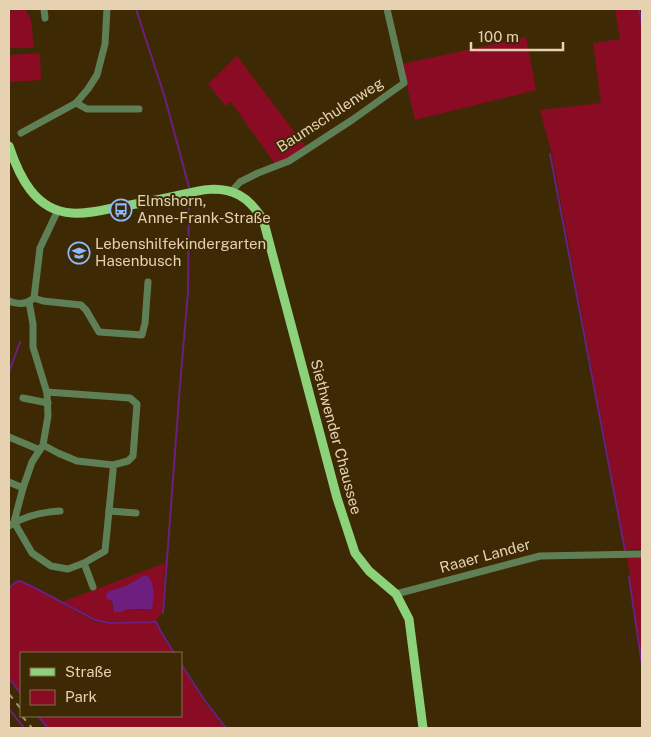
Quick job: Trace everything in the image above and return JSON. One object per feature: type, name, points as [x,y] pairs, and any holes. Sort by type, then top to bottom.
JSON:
[{"type":"main road","points":[[9,146],[23,181],[38,199],[58,210]]},
{"type":"main road","name":"Siethwender Chaussee","points":[[58,210],[70,213],[88,213],[205,189],[222,190],[240,195],[252,205],[263,219],[338,498],[355,553],[369,571],[396,594],[409,619],[423,728]]},
{"type":"street","points":[[44,9],[45,18]]},
{"type":"street","points":[[21,133],[76,103],[88,89],[97,75],[105,44],[107,9]]},
{"type":"street","name":"Baumschulenweg","points":[[231,192],[240,182],[289,161],[404,83],[387,9]]},
{"type":"street","points":[[76,103],[87,109],[139,109]]},
{"type":"street","points":[[11,524],[32,462],[41,448],[48,416],[47,392],[33,347],[32,300],[40,248],[58,210]]},
{"type":"street","points":[[9,301],[23,304],[32,300],[81,305],[86,310],[98,332],[142,335],[145,323],[148,282]]},
{"type":"street","points":[[9,437],[77,461],[113,465],[128,461],[134,456],[137,404],[130,398],[47,392]]},
{"type":"street","points":[[23,398],[48,403]]},
{"type":"street","points":[[11,524],[32,553],[51,566],[68,569],[84,563],[105,551],[113,465]]},
{"type":"street","points":[[9,482],[23,488]]},
{"type":"street","points":[[11,524],[42,512],[60,511]]},
{"type":"street","points":[[109,511],[136,513]]},
{"type":"street","name":"Raaer Lander","points":[[396,594],[540,556],[642,554]]},
{"type":"street","points":[[84,563],[93,586]]},
{"type":"green space","points":[[25,9],[31,19],[34,48],[9,48],[9,11]]},
{"type":"green space","points":[[615,9],[638,9],[642,28],[642,549],[626,550],[552,154],[540,110],[601,103],[593,43],[620,39]]},
{"type":"green space","points":[[526,37],[536,90],[415,120],[402,64]]},
{"type":"green space","points":[[40,53],[41,80],[9,82],[9,55]]},
{"type":"green space","points":[[237,56],[306,147],[275,164],[231,102],[226,106],[208,84]]},
{"type":"green space","points":[[627,557],[642,557],[642,658]]},
{"type":"green space","points":[[165,563],[162,612],[156,621],[110,622],[95,620],[62,602]],"holes":[[[145,575],[144,610],[127,609],[121,612],[114,611],[109,591],[126,586]]]},
{"type":"green space","points":[[20,582],[33,588],[95,622],[156,623],[172,652],[20,652],[20,693],[9,677],[9,590],[16,583]]},
{"type":"green space","points":[[182,668],[204,702],[224,728],[48,728],[39,717],[182,717]]},
{"type":"shaded area","points":[[145,575],[149,577],[153,588],[152,609],[128,609],[114,612],[112,601],[107,599],[106,595],[109,591],[126,586]]},
{"type":"waterway","points":[[136,9],[165,98],[189,187]]},
{"type":"waterway","points":[[639,9],[642,25]]},
{"type":"waterway","points":[[550,154],[625,550]]},
{"type":"waterway","points":[[163,613],[188,292],[189,196]]},
{"type":"waterway","points":[[9,372],[20,342]]},
{"type":"waterway","points":[[629,577],[642,665]]},
{"type":"waterway","points":[[9,588],[20,581],[95,620],[110,623],[156,622],[173,652]]},
{"type":"waterway","points":[[182,666],[205,701],[226,728]]},
{"type":"waterway","points":[[9,678],[20,693]]},
{"type":"waterway","points":[[9,709],[24,728]]},
{"type":"waterway","points":[[39,717],[48,728]]},
{"type":"railway","points":[[9,694],[20,708]]},
{"type":"railway","points":[[23,717],[32,728]]},
{"type":"place","name":"Elmshorn, Anne-Frank-Straße","points":[[121,210]]},
{"type":"place","name":"Lebenshilfekindergarten Hasenbusch","points":[[79,253]]}]
